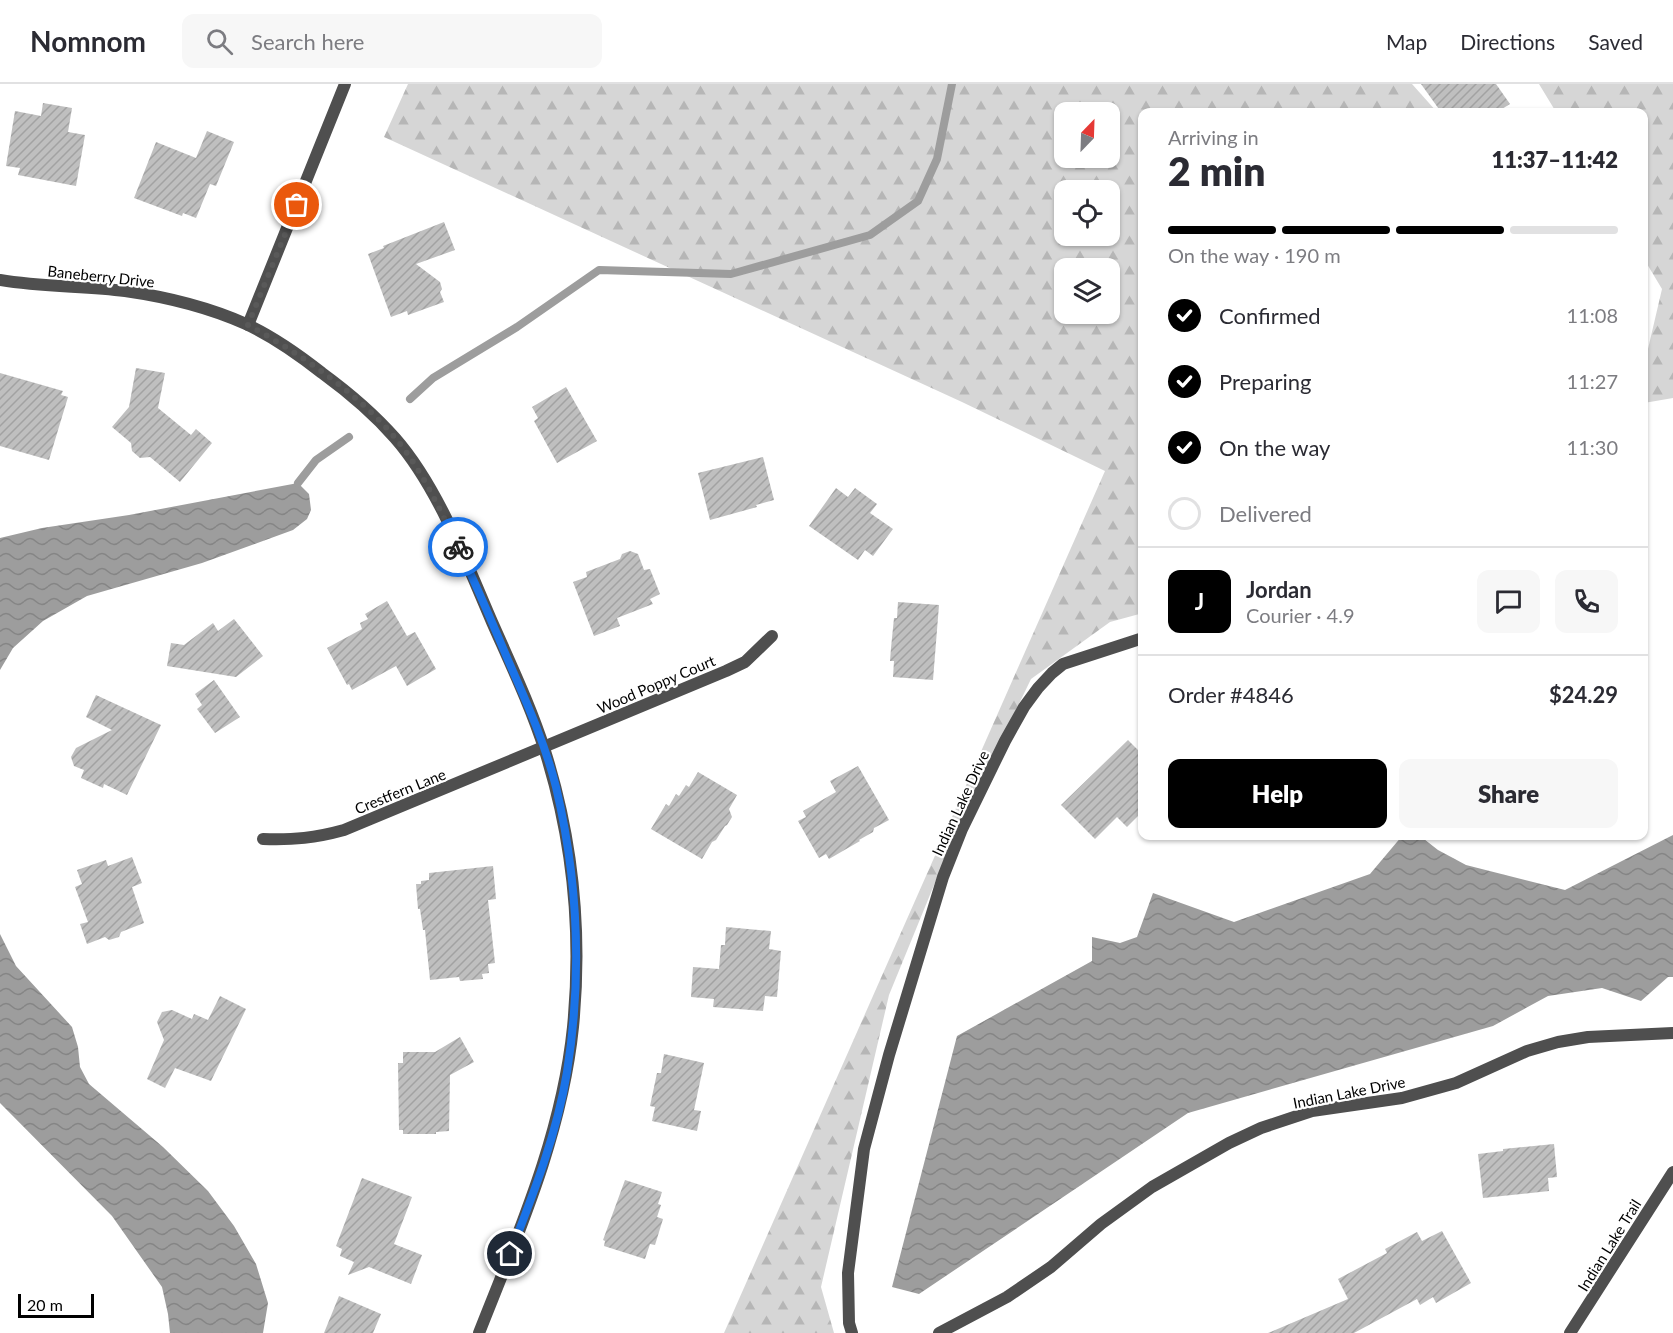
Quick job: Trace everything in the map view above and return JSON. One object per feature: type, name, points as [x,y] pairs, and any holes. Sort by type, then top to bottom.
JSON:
[{"type":"street","points":[[248,325],[345,84]]},
{"type":"street","name":"Baneberry Drive","points":[[0,280],[123,291],[168,299],[210,309],[248,325],[290,348],[346,390],[396,440],[432,492],[467,566],[523,693],[544,748],[555,786],[565,830],[573,886],[576,966],[573,1024],[567,1073],[550,1144],[526,1214],[479,1333]]},
{"type":"street","name":"Wood Poppy Court","points":[[544,748],[745,662],[772,636]]},
{"type":"street","name":"Indian Lake Drive","points":[[852,1333],[849,1323],[848,1273],[864,1149],[889,1055],[943,878],[962,829],[1024,707],[1052,673],[1063,664],[1138,640]]},
{"type":"street","name":"Crestfern Lane","points":[[263,839],[317,838],[344,830],[544,748]]},
{"type":"street","name":"Indian Lake Drive","points":[[939,1333],[1007,1297],[1051,1267],[1101,1224],[1152,1187],[1229,1143],[1261,1128],[1312,1111],[1401,1098],[1456,1083],[1527,1051],[1558,1042],[1588,1037],[1673,1032]]},
{"type":"street","name":"Indian Lake Trail","points":[[1570,1333],[1673,1172]]},
{"type":"green space","points":[[408,84],[1412,84],[1433,108],[1138,108],[1138,614],[1110,622],[1031,679],[950,846],[889,995],[821,1287],[834,1333],[724,1333],[1105,471],[962,402],[384,137]]},
{"type":"green space","points":[[1539,84],[1673,84],[1673,398],[1648,402],[1648,349],[1662,289],[1648,266],[1648,108],[1554,108]]},
{"type":"water","points":[[298,483],[309,494],[311,510],[307,519],[293,530],[202,563],[87,596],[43,621],[13,648],[0,670],[0,538],[42,528],[129,515]]},
{"type":"water","points":[[1673,835],[1673,977],[1668,977],[1641,1001],[1602,988],[1548,996],[1493,1026],[1188,1113],[919,1294],[892,1287],[957,1036],[1092,961],[1092,937],[1120,943],[1137,937],[1153,893],[1234,922],[1370,874],[1399,840],[1425,840],[1438,850],[1466,865],[1565,890]]},
{"type":"water","points":[[0,934],[16,966],[72,1027],[78,1047],[80,1067],[89,1084],[163,1147],[208,1191],[234,1226],[256,1264],[268,1303],[263,1333],[170,1333],[162,1287],[112,1216],[0,1103]]},
{"type":"building","points":[[1421,84],[1496,84],[1510,104],[1504,108],[1438,108]]},
{"type":"building","points":[[43,103],[72,108],[68,132],[85,135],[76,186],[18,175],[20,168],[6,166],[15,111],[41,116]]},
{"type":"building","points":[[207,131],[234,142],[216,186],[210,184],[196,218],[183,213],[182,216],[134,198],[156,142],[196,158]]},
{"type":"building","points":[[444,222],[455,250],[416,264],[440,282],[442,289],[440,292],[444,302],[408,315],[407,311],[391,317],[368,254]]},
{"type":"building","points":[[136,368],[165,373],[158,408],[191,435],[196,429],[212,443],[180,482],[150,457],[140,458],[132,451],[131,443],[112,427],[129,407]]},
{"type":"building","points":[[0,373],[63,391],[61,395],[68,397],[49,460],[0,446]]},
{"type":"building","points":[[566,387],[597,441],[557,463],[534,421],[538,418],[532,407]]},
{"type":"building","points":[[763,457],[774,500],[710,520],[698,473]]},
{"type":"building","points":[[836,488],[848,497],[855,488],[877,504],[870,513],[893,529],[873,556],[865,550],[858,560],[809,526]]},
{"type":"building","points":[[630,551],[638,554],[644,570],[650,569],[660,594],[650,599],[653,604],[617,618],[620,626],[594,636],[573,582],[587,577],[586,572],[620,559],[622,554]]},
{"type":"building","points":[[387,601],[407,636],[415,632],[436,669],[407,686],[396,666],[352,690],[327,648],[362,629],[360,623],[368,619],[365,614]]},
{"type":"building","points":[[898,602],[939,605],[933,680],[893,677],[894,661],[890,661],[894,618],[897,618]]},
{"type":"building","points":[[234,619],[263,656],[236,677],[167,666],[171,643],[184,645],[213,623],[218,631]]},
{"type":"building","points":[[214,680],[240,717],[215,733],[197,709],[202,705],[195,694]]},
{"type":"building","points":[[96,695],[161,725],[127,795],[104,784],[103,788],[81,778],[84,770],[74,766],[71,757],[76,748],[112,730],[86,717]]},
{"type":"building","points":[[1128,740],[1138,750],[1138,816],[1127,827],[1117,817],[1095,839],[1061,805]]},
{"type":"building","points":[[858,766],[889,820],[874,828],[873,832],[860,841],[829,859],[826,854],[819,858],[798,821],[806,817],[803,811],[836,792],[830,781]]},
{"type":"building","points":[[698,772],[737,795],[729,809],[732,817],[702,859],[651,829],[666,804],[669,806],[676,794],[679,796],[686,785],[689,787]]},
{"type":"building","points":[[132,857],[142,883],[132,887],[144,923],[121,932],[119,937],[109,940],[105,937],[87,944],[80,924],[88,922],[75,887],[82,884],[77,870],[106,860],[108,866]]},
{"type":"building","points":[[493,866],[496,899],[488,900],[495,963],[488,964],[489,973],[482,974],[483,979],[460,981],[459,977],[430,980],[425,930],[423,930],[420,909],[418,909],[416,884],[429,880],[429,873]]},
{"type":"building","points":[[726,927],[771,931],[769,949],[781,951],[777,997],[765,996],[763,1011],[713,1007],[714,999],[691,997],[693,967],[719,969],[721,945],[725,945]]},
{"type":"building","points":[[220,996],[246,1009],[211,1081],[175,1068],[165,1088],[147,1079],[164,1040],[157,1022],[162,1012],[172,1010],[192,1019],[194,1014],[208,1020]]},
{"type":"building","points":[[460,1037],[474,1062],[450,1075],[449,1131],[436,1132],[436,1134],[403,1134],[403,1130],[399,1130],[398,1063],[403,1063],[403,1052],[435,1052]]},
{"type":"building","points":[[664,1054],[704,1063],[694,1110],[701,1111],[697,1131],[652,1121],[655,1107],[650,1106],[657,1073],[661,1073]]},
{"type":"building","points":[[1554,1144],[1557,1177],[1548,1178],[1549,1191],[1483,1198],[1478,1154]]},
{"type":"building","points":[[362,1178],[412,1197],[394,1244],[422,1255],[411,1284],[369,1267],[348,1275],[354,1262],[340,1256],[342,1249],[336,1246]]},
{"type":"building","points":[[625,1180],[662,1192],[657,1217],[663,1219],[655,1245],[650,1244],[645,1259],[604,1246],[605,1241],[603,1240]]},
{"type":"building","points":[[1442,1231],[1471,1283],[1436,1303],[1433,1297],[1420,1305],[1417,1299],[1354,1333],[1268,1333],[1348,1299],[1338,1279],[1387,1253],[1385,1249],[1417,1232],[1422,1241]]},
{"type":"building","points":[[339,1296],[381,1314],[373,1333],[324,1333]]},
{"type":"waterway","points":[[410,399],[433,378],[517,327],[599,270],[731,274],[870,235],[918,201],[937,159],[952,84]]},
{"type":"waterway","points":[[298,483],[316,460],[349,437]]},
{"type":"way so far","points":[[297,205],[248,325],[290,348],[346,390],[380,423],[413,462],[432,492],[458,547]]},
{"type":"route","points":[[458,547],[523,693],[544,748],[567,841],[573,886],[576,966],[573,1024],[567,1073],[550,1144],[510,1254]]}]
